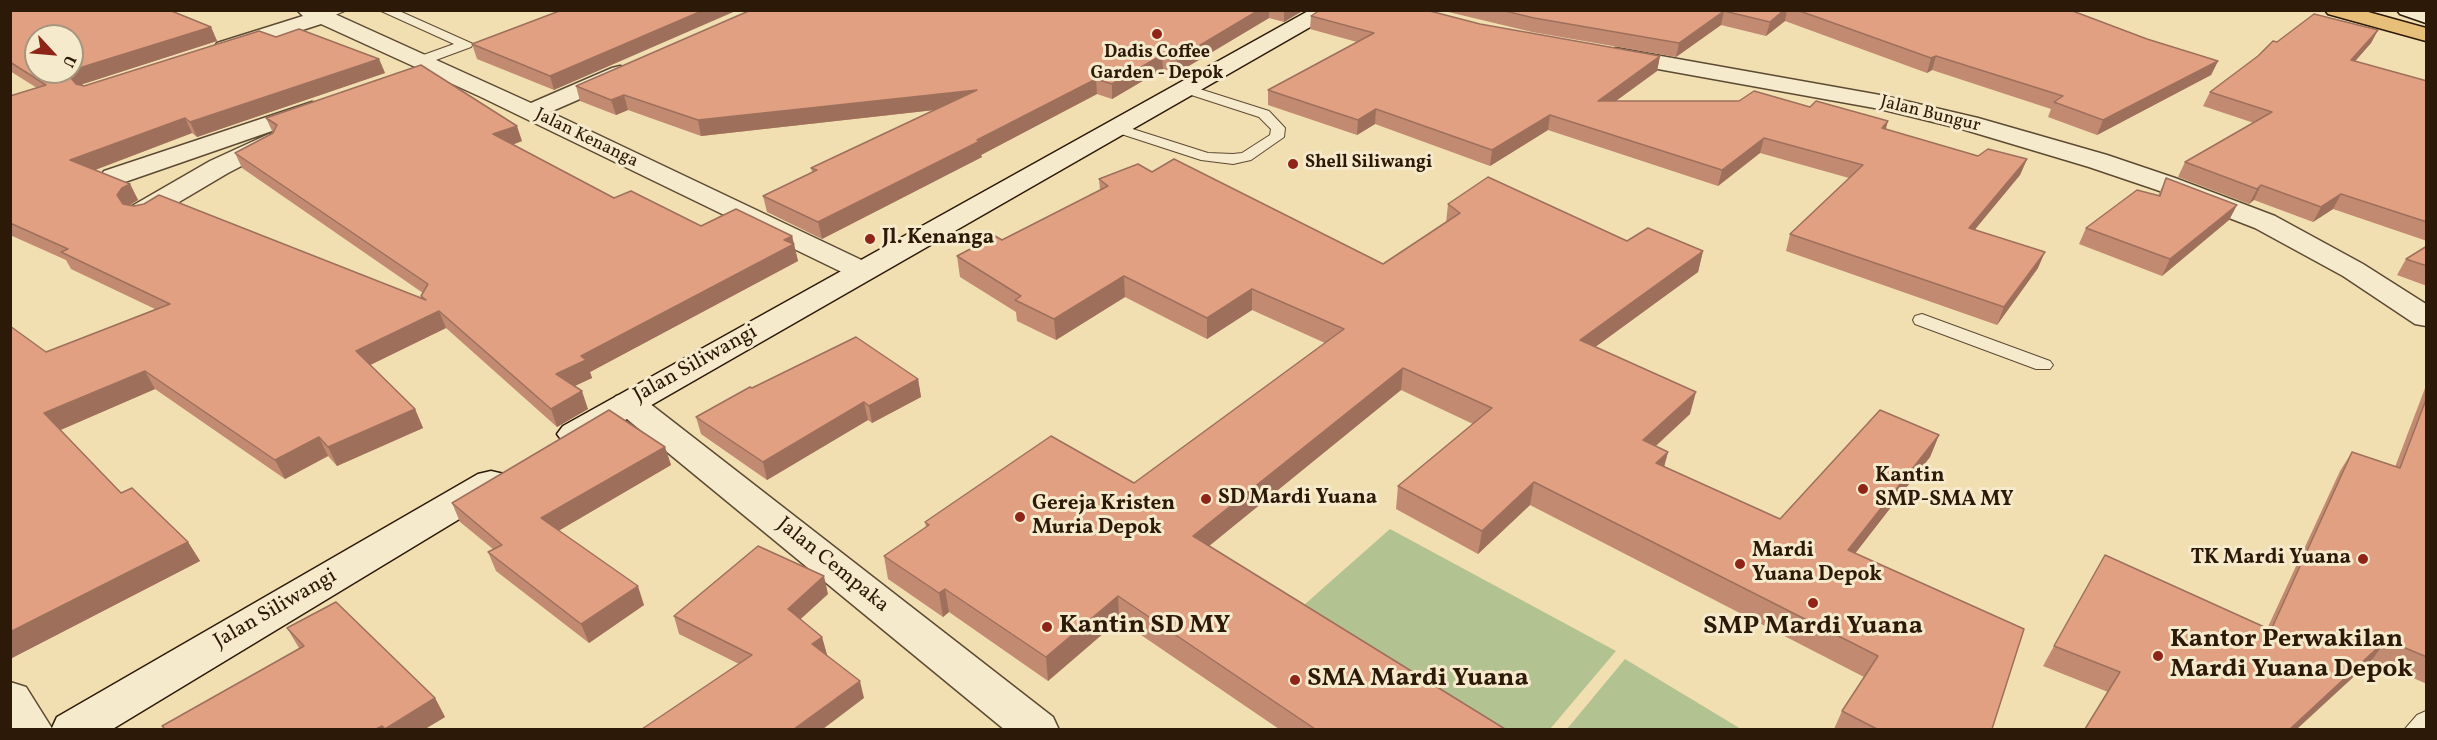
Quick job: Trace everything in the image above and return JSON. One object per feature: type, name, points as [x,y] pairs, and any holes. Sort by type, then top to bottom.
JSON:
[{"type":"main road","points":[[2335,10],[2427,35]]},
{"type":"main road","points":[[2400,10],[2427,17]]},
{"type":"street","name":"Jalan Siliwangi","points":[[546,451],[1326,10]]},
{"type":"street","points":[[2407,10],[2427,17]]},
{"type":"street","name":"Jalan Kenanga","points":[[323,13],[426,73],[530,112],[862,271]]},
{"type":"street","points":[[206,54],[323,13]]},
{"type":"street","name":"Jalan Bungur","points":[[1599,52],[1880,102],[1969,123],[2098,161],[2265,222],[2353,270],[2427,317]]},
{"type":"street","points":[[530,112],[636,66]]},
{"type":"street","points":[[113,177],[335,108],[219,167],[142,212]]},
{"type":"street","name":"Jalan Cempaka","points":[[628,403],[1036,729]]},
{"type":"street","name":"Jalan Siliwangi","points":[[73,729],[515,469]]},
{"type":"street","points":[[10,699],[31,729]]},
{"type":"lane","points":[[385,10],[466,44],[426,73]]},
{"type":"lane","points":[[1118,128],[1206,156],[1233,159],[1246,157],[1277,137],[1278,128],[1264,114],[1187,89]]},
{"type":"lane","points":[[1922,320],[2043,365]]},
{"type":"lane","points":[[2417,729],[2427,722]]},
{"type":"green space","points":[[1390,529],[1616,651],[1550,729],[1504,729],[1304,605]]},
{"type":"green space","points":[[1625,659],[1741,729],[1567,729]]},
{"type":"building","points":[[10,10],[169,10],[211,27],[84,67],[84,24],[24,24],[24,71],[10,62]]},
{"type":"building","points":[[562,10],[704,10],[550,76],[472,44]]},
{"type":"building","points":[[751,10],[1259,10],[1177,59],[1162,55],[1112,84],[1096,79],[977,140],[980,141],[818,222],[763,196],[817,170],[811,168],[977,90],[698,120],[624,95],[611,100],[576,86]]},
{"type":"building","points":[[1320,10],[1426,10],[1480,24],[1660,56],[1598,101],[1739,101],[1754,91],[1810,107],[1816,101],[1888,121],[1882,128],[1978,156],[1988,149],[2027,159],[1969,228],[2045,252],[2004,307],[1790,234],[1863,165],[1764,138],[1722,170],[1550,115],[1492,150],[1376,109],[1358,120],[1268,90],[1374,33],[1311,16]]},
{"type":"building","points":[[1501,10],[1784,10],[1770,22],[1724,11],[1679,43],[1534,18]]},
{"type":"building","points":[[1797,10],[2070,10],[2147,39],[2218,61],[2103,120],[2054,102],[2063,96],[1936,56],[1931,58]]},
{"type":"building","points":[[2314,14],[2378,30],[2351,60],[2427,81],[2427,222],[2341,194],[2321,207],[2261,185],[2257,189],[2185,162],[2272,112],[2210,92],[2258,56],[2273,41],[2277,42]]},
{"type":"building","points":[[299,29],[379,59],[190,122],[185,118],[70,160],[130,184],[122,188],[117,195],[123,204],[134,206],[144,204],[159,195],[426,300],[421,296],[428,284],[235,153],[273,133],[277,125],[266,118],[421,65],[517,126],[493,134],[614,198],[631,191],[701,226],[736,209],[792,236],[784,240],[794,244],[581,356],[586,360],[556,374],[582,391],[551,409],[439,311],[356,351],[415,409],[328,447],[319,437],[275,460],[145,371],[44,413],[121,493],[132,488],[188,542],[10,632],[10,326],[46,352],[170,304],[61,252],[68,249],[10,223],[10,96],[46,85],[44,84],[84,86],[259,31],[276,37]]},
{"type":"building","points":[[1174,159],[1383,264],[1460,213],[1448,204],[1488,177],[1627,241],[1648,228],[1703,251],[1580,340],[1696,392],[1643,440],[1668,452],[1656,463],[1780,519],[1880,410],[1939,435],[1848,550],[2024,629],[1992,729],[1877,729],[1842,711],[1878,656],[1534,482],[1482,531],[1398,486],[1492,408],[1403,368],[1193,536],[1505,729],[1315,729],[1118,596],[1046,657],[945,589],[939,593],[884,556],[929,525],[925,522],[1051,436],[1134,483],[1344,329],[1252,289],[1207,318],[1124,276],[1054,319],[1015,300],[1021,296],[957,256],[995,236],[1002,240],[1108,186],[1099,179],[1138,164],[1152,172]]},
{"type":"building","points":[[2166,178],[2237,205],[2170,259],[2086,228],[2137,190],[2160,196]]},
{"type":"building","points":[[2427,246],[2427,266],[2406,259]]},
{"type":"building","points":[[856,337],[918,379],[869,406],[864,402],[763,462],[696,417],[750,387]]},
{"type":"building","points":[[2427,397],[2427,657],[2386,640],[2290,729],[2085,729],[2120,672],[2054,646],[2105,555],[2271,630],[2352,452],[2400,468]]},
{"type":"building","points":[[609,410],[665,447],[541,518],[638,586],[581,624],[488,552],[502,545],[452,503]]},
{"type":"building","points":[[758,546],[824,576],[788,609],[822,637],[812,644],[860,681],[794,729],[642,729],[752,655],[674,616]]},
{"type":"building","points":[[336,602],[435,698],[385,729],[382,726],[376,729],[165,729],[162,726],[304,646],[287,628]]},
{"type":"place","name":"Dadis Coffee Garden - Depok","points":[[1157,34]]},
{"type":"place","name":"Shell Siliwangi","points":[[1293,164]]},
{"type":"place","name":"Jl. Kenanga","points":[[870,239]]},
{"type":"place","name":"Kantin SMP-SMA MY","points":[[1863,489]]},
{"type":"place","name":"SD Mardi Yuana","points":[[1206,499]]},
{"type":"place","name":"Gereja Kristen Muria Depok","points":[[1020,517]]},
{"type":"place","name":"TK Mardi Yuana","points":[[2363,559]]},
{"type":"place","name":"Mardi Yuana Depok","points":[[1740,564]]},
{"type":"place","name":"SMP Mardi Yuana","points":[[1813,603]]},
{"type":"place","name":"Kantin SD MY","points":[[1047,627]]},
{"type":"place","name":"Kantor Perwakilan Mardi Yuana Depok","points":[[2158,656]]},
{"type":"place","name":"SMA Mardi Yuana","points":[[1295,680]]}]
